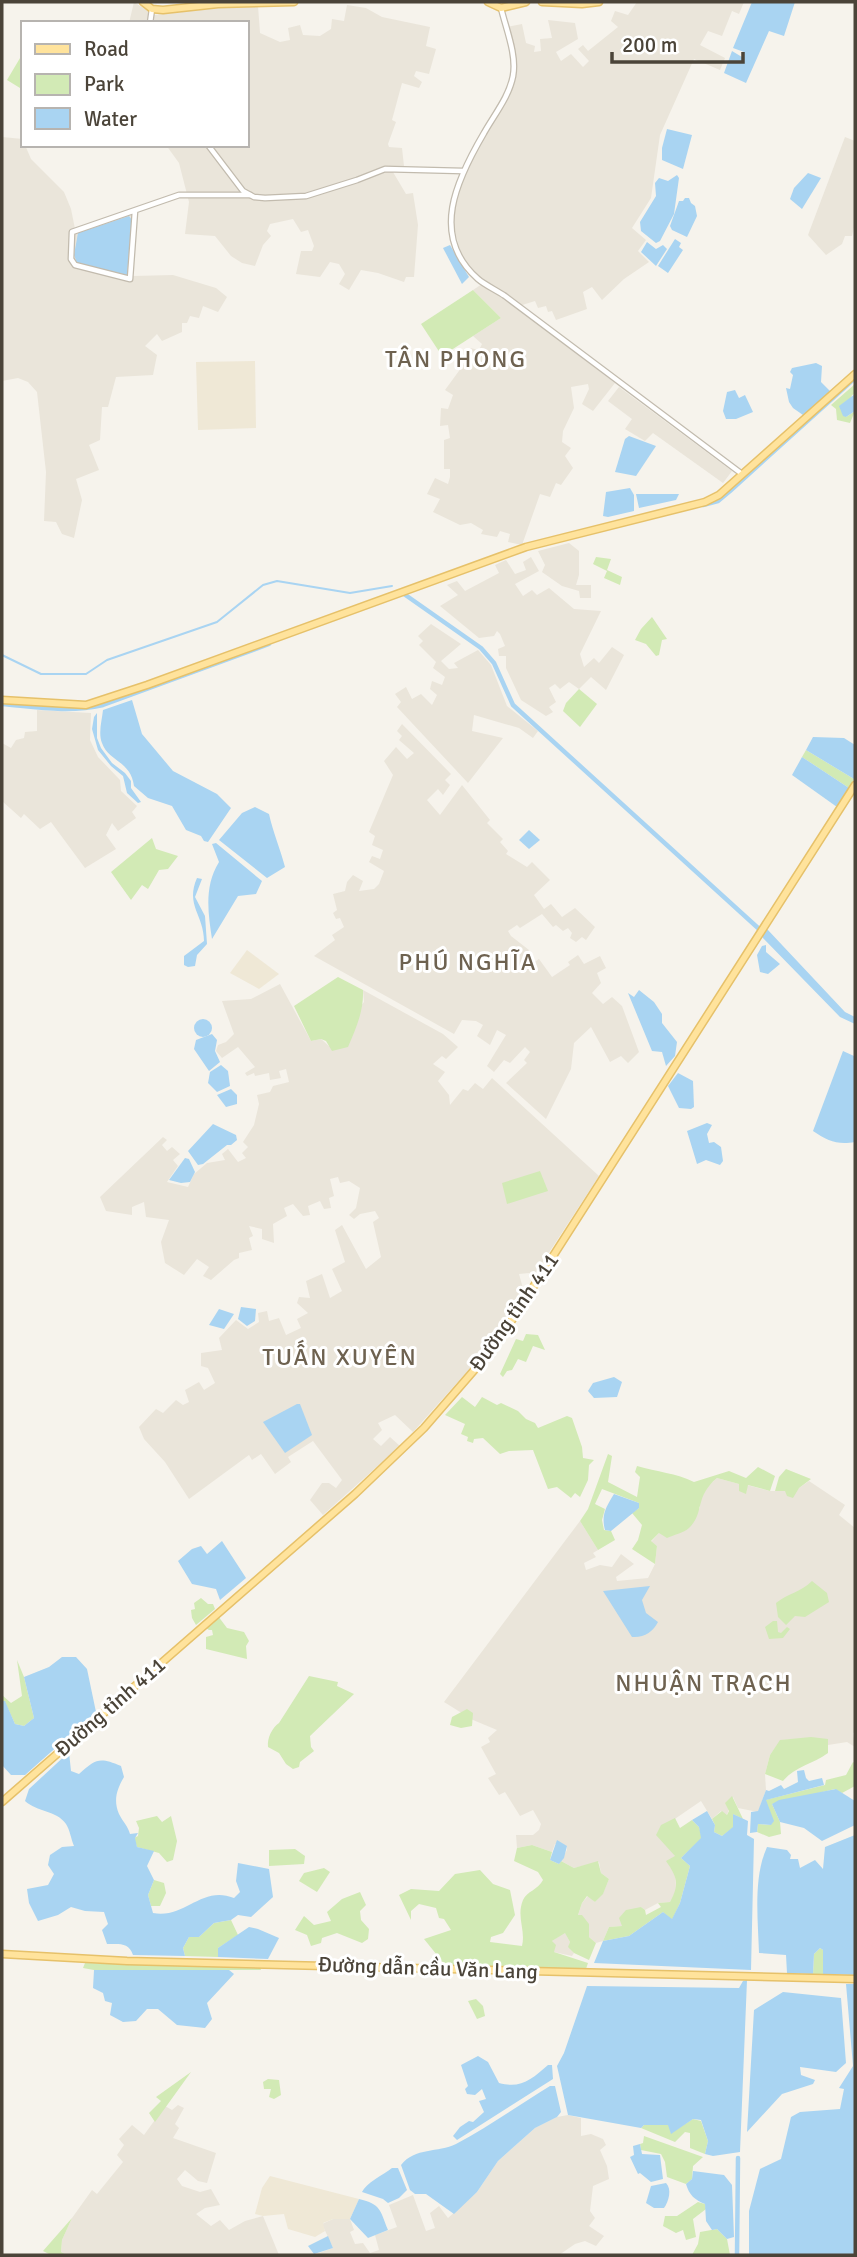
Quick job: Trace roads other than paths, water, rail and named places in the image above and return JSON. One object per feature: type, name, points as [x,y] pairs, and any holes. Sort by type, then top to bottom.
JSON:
[{"type":"main road","points":[[142,2],[152,9],[294,2]]},
{"type":"main road","points":[[488,2],[501,8],[526,2]]},
{"type":"main road","points":[[542,2],[599,2]]},
{"type":"main road","points":[[2,699],[86,705],[526,547],[705,502],[719,495],[855,374]]},
{"type":"main road","name":"Đường tỉnh 411","points":[[2,1802],[355,1494],[424,1428],[496,1345],[855,785]]},
{"type":"main road","name":"Đường dẫn cầu Văn Lang","points":[[2,1954],[127,1961],[855,1979]]},
{"type":"street","points":[[501,8],[514,73],[506,96],[463,171],[452,207],[452,236],[464,263],[479,281],[505,296],[742,474]]},
{"type":"street","points":[[150,21],[152,9]]},
{"type":"street","points":[[210,147],[239,186],[250,195]]},
{"type":"street","points":[[135,211],[130,279],[75,265],[71,259],[72,232],[179,195],[250,195],[278,198],[306,196],[385,169],[463,171]]},
{"type":"water","points":[[752,2],[795,2],[784,36],[769,31],[746,83],[724,73],[732,51],[742,57],[744,52],[733,48]]},
{"type":"water","points":[[667,129],[692,135],[683,169],[662,160]]},
{"type":"water","points":[[808,173],[821,178],[802,209],[790,199],[794,188]]},
{"type":"water","points":[[677,175],[679,178],[674,214],[660,241],[656,243],[641,231],[640,222],[656,196],[655,183],[659,178],[668,181]]},
{"type":"water","points":[[689,198],[695,206],[697,216],[687,237],[672,230],[670,226],[679,201]]},
{"type":"water","points":[[129,216],[132,220],[127,275],[77,263],[74,255],[78,233]]},
{"type":"water","points":[[675,239],[681,243],[679,247],[683,250],[668,273],[658,266]]},
{"type":"water","points":[[647,242],[656,249],[663,245],[667,249],[656,266],[641,252]]},
{"type":"water","points":[[450,245],[469,277],[462,284],[443,248]]},
{"type":"water","points":[[816,363],[822,366],[821,382],[831,392],[803,415],[789,402],[786,388],[790,389],[793,375],[790,372],[792,368]]},
{"type":"water","points":[[735,390],[739,398],[745,395],[753,412],[736,419],[726,419],[723,411],[727,392]]},
{"type":"water","points":[[855,394],[855,411],[843,416],[839,406]]},
{"type":"water","points":[[629,436],[656,446],[636,476],[615,472],[625,439]]},
{"type":"water","points":[[630,488],[634,495],[634,511],[603,516],[606,492]]},
{"type":"water","points":[[636,494],[679,494],[676,500],[639,508]]},
{"type":"water","points":[[132,700],[142,734],[173,771],[217,794],[231,808],[208,842],[186,830],[172,806],[148,798],[134,786],[129,771],[105,749],[100,735],[103,710]]},
{"type":"water","points":[[97,713],[97,738],[101,748],[131,781],[131,788],[141,802],[138,803],[127,793],[123,776],[98,750],[92,729]]},
{"type":"water","points":[[813,737],[844,738],[855,745],[854,779],[806,750]]},
{"type":"water","points":[[802,757],[849,788],[837,807],[792,775]]},
{"type":"water","points":[[255,807],[269,814],[285,867],[267,878],[219,840],[242,813]]},
{"type":"water","points":[[529,830],[540,840],[529,849],[519,840]]},
{"type":"water","points":[[216,843],[262,881],[256,894],[238,896],[212,939],[208,900],[211,880],[219,862],[212,844]]},
{"type":"water","points":[[197,878],[202,879],[195,897],[205,916],[207,944],[197,955],[195,966],[188,967],[184,965],[184,956],[204,941],[193,896]]},
{"type":"water","points":[[767,929],[845,1012],[855,1017],[855,1024],[840,1017],[762,937]]},
{"type":"water","points":[[766,945],[766,952],[780,964],[768,974],[760,972],[757,955],[762,946]]},
{"type":"water","points":[[639,990],[654,1002],[662,1014],[662,1023],[677,1042],[675,1056],[666,1066],[662,1052],[652,1051],[628,993],[634,997]]},
{"type":"water","points":[[203,1019],[209,1022],[212,1028],[209,1034],[203,1037],[197,1034],[194,1028],[197,1022]]},
{"type":"water","points":[[212,1034],[217,1040],[215,1051],[220,1062],[209,1071],[194,1049],[196,1040]]},
{"type":"water","points":[[843,1051],[854,1056],[855,1053],[855,1142],[849,1143],[833,1141],[813,1131]]},
{"type":"water","points":[[221,1065],[228,1071],[230,1086],[217,1092],[208,1083],[210,1072]]},
{"type":"water","points":[[678,1073],[693,1081],[694,1107],[691,1109],[679,1108],[668,1086]]},
{"type":"water","points":[[231,1089],[237,1095],[237,1104],[226,1107],[217,1095]]},
{"type":"water","points":[[707,1123],[712,1125],[707,1134],[709,1143],[714,1142],[721,1147],[723,1161],[720,1165],[706,1160],[697,1164],[687,1131]]},
{"type":"water","points":[[213,1124],[236,1135],[237,1140],[198,1165],[188,1151]]},
{"type":"water","points":[[185,1158],[189,1159],[195,1172],[190,1182],[169,1180]]},
{"type":"water","points":[[241,1307],[256,1309],[255,1321],[247,1326],[238,1319]]},
{"type":"water","points":[[219,1309],[234,1314],[224,1329],[209,1325]]},
{"type":"water","points":[[614,1377],[622,1382],[617,1397],[594,1398],[588,1391],[593,1383]]},
{"type":"water","points":[[300,1404],[312,1435],[285,1453],[263,1422]]},
{"type":"water","points":[[614,1494],[639,1503],[639,1508],[611,1531],[605,1530],[604,1515]]},
{"type":"water","points":[[222,1541],[246,1578],[220,1600],[216,1589],[192,1584],[178,1561],[192,1549],[201,1546],[207,1554]]},
{"type":"water","points":[[650,1586],[642,1600],[646,1613],[658,1622],[648,1634],[632,1637],[603,1591]]},
{"type":"water","points":[[62,1657],[76,1657],[87,1669],[96,1712],[25,1775],[11,1775],[2,1765],[2,1701],[5,1701],[15,1724],[24,1726],[34,1718],[24,1677],[49,1667]]},
{"type":"water","points":[[69,1752],[71,1771],[79,1774],[98,1761],[108,1761],[121,1766],[124,1777],[116,1799],[117,1809],[130,1834],[138,1833],[135,1838],[137,1847],[154,1851],[147,1866],[154,1880],[148,1895],[153,1913],[165,1914],[212,1896],[234,1898],[240,1892],[236,1881],[238,1863],[269,1869],[273,1897],[251,1917],[238,1915],[231,1920],[214,1923],[199,1937],[189,1937],[183,1948],[185,1956],[133,1955],[126,1946],[107,1944],[102,1930],[108,1924],[104,1912],[71,1907],[58,1915],[38,1921],[29,1903],[27,1889],[48,1885],[54,1874],[48,1865],[50,1855],[62,1847],[74,1846],[62,1819],[25,1801],[29,1789]]},
{"type":"water","points":[[804,1770],[809,1781],[822,1778],[824,1785],[766,1800],[774,1821],[771,1825],[758,1824],[757,1832],[750,1833],[751,1812],[758,1811],[766,1790],[781,1785],[784,1789],[798,1782],[797,1771]]},
{"type":"water","points":[[836,1789],[855,1801],[855,1825],[822,1841],[804,1828],[780,1822],[772,1804],[779,1800]]},
{"type":"water","points":[[707,1811],[715,1825],[714,1832],[722,1836],[733,1827],[733,1814],[748,1821],[747,1835],[754,1839],[751,1970],[594,1963],[603,1941],[629,1936],[663,1912],[672,1919],[680,1903],[690,1866],[681,1858],[701,1838],[699,1827],[692,1820]]},
{"type":"water","points":[[855,1835],[855,1975],[823,1974],[823,1950],[820,1948],[814,1954],[813,1974],[787,1973],[786,1955],[759,1953],[758,1885],[767,1847],[787,1850],[791,1855],[790,1859],[798,1859],[800,1868],[815,1860],[823,1869],[825,1847]]},
{"type":"water","points":[[557,1840],[567,1846],[564,1858],[559,1864],[550,1860]]},
{"type":"water","points":[[249,1927],[279,1938],[268,1959],[218,1957],[218,1948]]},
{"type":"water","points":[[94,1970],[229,1970],[234,1974],[207,2003],[212,2019],[205,2028],[177,2025],[158,2009],[147,2009],[136,2021],[123,2022],[110,2015],[112,2003],[105,2001],[103,1993],[93,1988]]},
{"type":"water","points":[[747,1980],[740,2152],[713,2156],[705,2154],[708,2141],[701,2120],[693,2119],[671,2134],[668,2125],[644,2125],[641,2128],[568,2115],[557,2066],[587,1986],[739,1988],[743,1981]]},
{"type":"water","points":[[846,1984],[855,1984],[855,2255],[749,2255],[749,2211],[760,2169],[781,2159],[791,2117],[800,2112],[840,2109],[844,2089],[839,2088],[853,2066]]},
{"type":"water","points":[[783,1992],[841,1998],[846,2063],[836,2072],[800,2067],[801,2075],[815,2080],[813,2084],[782,2094],[747,2132],[754,2010]]},
{"type":"water","points":[[478,2056],[488,2062],[499,2083],[520,2084],[548,2065],[552,2065],[553,2079],[457,2140],[453,2136],[460,2127],[469,2121],[473,2122],[484,2112],[479,2101],[486,2099],[482,2089],[475,2095],[467,2094],[465,2089],[468,2086],[461,2065]]},
{"type":"water","points":[[550,2086],[555,2086],[561,2112],[557,2117],[535,2128],[498,2161],[477,2192],[454,2214],[426,2194],[415,2194],[410,2190],[401,2165],[407,2159],[456,2144]]},
{"type":"water","points":[[640,2144],[642,2154],[660,2155],[663,2179],[651,2182],[638,2174],[630,2157],[634,2155],[633,2146]]},
{"type":"water","points":[[392,2168],[398,2168],[407,2190],[399,2198],[388,2203],[362,2192],[371,2182]]},
{"type":"water","points":[[693,2171],[724,2175],[732,2185],[734,2237],[727,2239],[717,2229],[712,2230],[706,2221],[705,2204],[693,2197],[686,2184],[692,2179]]},
{"type":"water","points":[[666,2183],[669,2195],[664,2208],[654,2208],[646,2203],[651,2186]]},
{"type":"water","points":[[359,2199],[372,2203],[379,2209],[388,2230],[368,2238],[350,2219]]},
{"type":"water","points":[[328,2236],[333,2248],[314,2254],[308,2246]]},
{"type":"waterway","points":[[703,505],[718,501],[730,491],[855,378]]},
{"type":"waterway","points":[[2,655],[41,674],[86,674],[107,660],[217,622],[263,585],[277,581],[350,593],[392,586]]},
{"type":"waterway","points":[[404,594],[481,648],[494,663],[513,705],[758,928]]},
{"type":"waterway","points":[[2,704],[65,709],[103,705],[269,644]]},
{"type":"waterway","points":[[737,2255],[738,2158]]},
{"type":"district","name":"TÂN PHONG","points":[[456,359]]},
{"type":"district","name":"PHÚ NGHĨA","points":[[468,962]]},
{"type":"district","name":"TUẤN XUYÊN","points":[[340,1357]]},
{"type":"district","name":"NHUẬN TRẠCH","points":[[704,1683]]}]
